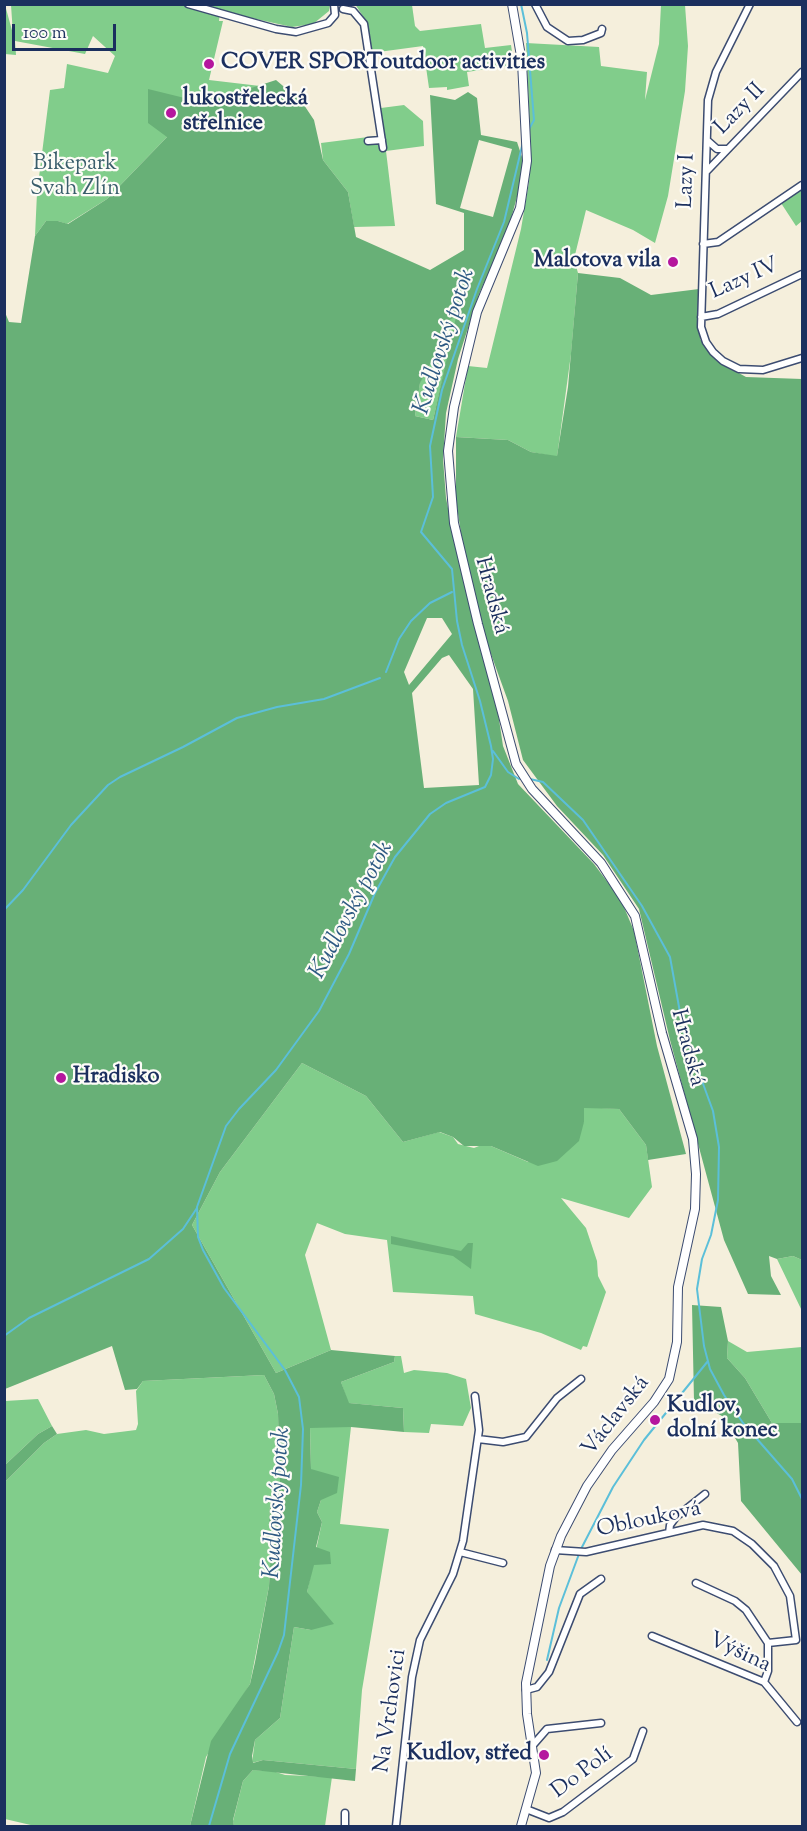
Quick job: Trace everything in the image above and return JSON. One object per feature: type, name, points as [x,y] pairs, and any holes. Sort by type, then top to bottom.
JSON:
[{"type":"street","points":[[188,4],[276,29],[296,32],[328,22],[335,15],[334,4]]},
{"type":"street","name":"Hradská","points":[[512,4],[522,62],[527,143],[519,208],[477,312],[454,407],[448,451],[454,523],[478,624],[516,764],[532,789],[601,863],[635,916],[662,1033],[696,1157]]},
{"type":"street","points":[[535,4],[546,27],[568,41],[584,40],[601,33],[602,29]]},
{"type":"street","name":"Lazy I","points":[[750,4],[712,80],[708,100],[701,317],[706,342],[723,361],[744,370],[757,371],[802,358]]},
{"type":"street","points":[[343,9],[353,11],[364,24],[383,148]]},
{"type":"street","name":"Lazy II","points":[[706,172],[802,72]]},
{"type":"street","points":[[368,141],[382,140]]},
{"type":"street","points":[[707,140],[717,149],[730,147]]},
{"type":"street","points":[[703,244],[718,242],[802,185]]},
{"type":"street","name":"Lazy IV","points":[[701,317],[718,314],[802,274]]},
{"type":"street","name":"Václavská","points":[[521,1827],[535,1777],[525,1690],[555,1550],[573,1510],[599,1468],[654,1402],[669,1379],[676,1342],[678,1287],[694,1209],[696,1157]]},
{"type":"street","points":[[478,1439],[503,1442],[526,1437],[557,1398],[581,1379]]},
{"type":"street","name":"Na Vrchovici","points":[[396,1827],[414,1667],[420,1640],[453,1574],[460,1552],[478,1439],[475,1396]]},
{"type":"street","points":[[669,1533],[670,1525],[676,1517],[705,1494]]},
{"type":"street","name":"Oblouková","points":[[555,1550],[586,1552],[703,1525],[723,1527],[743,1538],[774,1566],[790,1596],[796,1640],[768,1643]]},
{"type":"street","points":[[460,1552],[503,1563]]},
{"type":"street","points":[[525,1690],[537,1687],[549,1672],[580,1593],[601,1579]]},
{"type":"street","points":[[696,1583],[735,1601],[746,1610],[768,1643],[768,1671],[764,1682]]},
{"type":"street","name":"Výšina","points":[[652,1636],[764,1682],[797,1722]]},
{"type":"street","points":[[532,1745],[547,1729],[601,1723]]},
{"type":"street","name":"Do Polí","points":[[526,1809],[549,1818],[563,1812],[633,1759],[643,1731]]},
{"type":"street","points":[[345,1813],[345,1827]]},
{"type":"green space","points":[[355,4],[412,5],[415,26],[420,31],[481,24],[485,48],[511,45],[514,65],[467,72],[469,86],[447,90],[447,87],[429,88],[423,46],[371,53],[366,21]]},
{"type":"green space","name":"Bikepark Svah Zlín","points":[[5,5],[13,34],[11,5],[330,5],[329,11],[313,24],[292,27],[220,11],[219,21],[223,21],[209,80],[260,86],[205,103],[167,137],[107,199],[67,224],[46,221],[35,236],[37,193],[50,90],[64,88],[67,64],[108,73],[115,56],[93,36],[85,54],[15,41],[16,55],[5,54]]},
{"type":"green space","points":[[661,5],[685,5],[688,46],[685,91],[668,196],[655,243],[633,230],[586,210],[574,259],[578,273],[571,354],[557,457],[531,452],[508,440],[456,437],[468,366],[487,368],[521,229],[529,182],[531,153],[526,43],[599,47],[601,66],[647,72],[645,100],[659,44]]},
{"type":"green space","points":[[276,80],[302,102],[314,120],[323,160],[348,192],[356,237],[430,270],[464,250],[464,213],[436,204],[430,95],[455,100],[468,92],[477,98],[481,135],[517,142],[523,160],[518,193],[508,230],[479,294],[458,359],[446,413],[443,459],[446,498],[458,559],[497,706],[503,746],[518,784],[594,864],[621,900],[634,931],[657,1046],[686,1154],[648,1160],[646,1145],[619,1109],[584,1108],[584,1122],[579,1141],[557,1161],[538,1166],[491,1146],[464,1146],[453,1137],[440,1132],[403,1142],[366,1096],[302,1063],[220,1172],[192,1225],[276,1373],[331,1350],[395,1356],[394,1362],[341,1382],[349,1403],[403,1408],[404,1432],[351,1427],[310,1428],[311,1469],[339,1477],[337,1493],[321,1500],[317,1512],[322,1522],[316,1547],[330,1552],[331,1564],[314,1565],[307,1592],[334,1624],[311,1630],[294,1627],[280,1718],[255,1740],[252,1756],[253,1763],[263,1760],[356,1769],[355,1781],[253,1770],[243,1781],[233,1820],[234,1826],[190,1826],[211,1741],[250,1684],[255,1662],[269,1586],[272,1528],[269,1521],[270,1506],[280,1483],[278,1414],[274,1394],[264,1375],[143,1381],[137,1389],[125,1390],[112,1346],[5,1389],[4,310],[9,322],[21,323],[35,236],[46,221],[68,224],[107,199],[167,137],[148,123],[148,89],[205,103]],"holes":[[[479,140],[512,149],[493,217],[460,208]],[[456,317],[433,420],[415,416],[420,383],[444,339],[449,320]],[[427,618],[442,618],[452,634],[409,685],[404,672]],[[449,655],[473,689],[479,785],[424,788],[412,693],[442,658]]]},
{"type":"green space","points":[[404,105],[423,121],[424,146],[386,151],[395,226],[354,227],[348,192],[323,160],[321,143],[384,135],[381,108]]},
{"type":"green space","points":[[802,189],[802,221],[796,226],[781,203]]},
{"type":"green space","points":[[578,273],[620,278],[651,295],[699,289],[700,339],[717,361],[746,377],[802,379],[802,1260],[793,1256],[777,1259],[769,1256],[771,1276],[781,1295],[748,1294],[724,1240],[670,1040],[639,909],[603,855],[557,806],[523,760],[508,701],[479,621],[465,560],[456,500],[456,437],[508,440],[531,452],[557,456],[568,387]]},
{"type":"green space","points":[[457,317],[433,420],[415,416],[420,382],[444,339],[449,319]]},
{"type":"green space","points":[[302,1063],[366,1096],[403,1142],[439,1132],[453,1137],[458,1144],[474,1148],[484,1144],[528,1162],[584,1122],[584,1107],[619,1109],[646,1145],[652,1187],[629,1218],[561,1198],[586,1228],[597,1261],[598,1276],[606,1292],[587,1347],[583,1346],[581,1350],[541,1333],[475,1314],[473,1296],[393,1292],[387,1240],[345,1234],[317,1223],[305,1255],[331,1350],[276,1373],[192,1225],[220,1172]]},
{"type":"green space","points":[[391,1236],[461,1251],[468,1243],[473,1243],[471,1269],[453,1256],[391,1244]]},
{"type":"green space","points":[[793,1256],[802,1260],[802,1311],[777,1259]]},
{"type":"green space","points":[[692,1305],[721,1307],[728,1341],[727,1358],[745,1378],[772,1423],[802,1423],[802,1575],[741,1501],[738,1443],[722,1416],[694,1401]]},
{"type":"green space","points":[[728,1341],[747,1352],[802,1347],[802,1423],[772,1423],[745,1378],[727,1358]]},
{"type":"green space","points":[[395,1356],[401,1356],[404,1373],[414,1370],[447,1373],[466,1379],[471,1408],[463,1426],[431,1424],[429,1433],[404,1432],[403,1408],[348,1403],[341,1382],[394,1362]]},
{"type":"green space","points":[[264,1375],[274,1394],[278,1414],[280,1459],[280,1483],[270,1506],[269,1521],[272,1528],[269,1586],[250,1684],[206,1757],[190,1826],[35,1826],[5,1819],[5,1482],[44,1443],[57,1434],[86,1430],[104,1434],[136,1430],[138,1424],[136,1391],[143,1381]]},
{"type":"green space","points":[[38,1399],[52,1426],[38,1434],[5,1465],[5,1401]]},
{"type":"green space","points":[[52,1426],[57,1434],[44,1443],[5,1482],[5,1465],[38,1434]]},
{"type":"green space","points":[[310,1427],[351,1427],[340,1524],[389,1529],[362,1690],[356,1769],[263,1760],[252,1763],[255,1740],[280,1718],[294,1627],[311,1630],[307,1592],[322,1522],[317,1512],[321,1500],[311,1469]]},
{"type":"green space","points":[[253,1770],[273,1771],[285,1775],[332,1777],[325,1826],[234,1826],[233,1821],[243,1781]]},
{"type":"waterway","name":"Kudlovský potok","points":[[521,4],[527,33],[534,120],[528,131]]},
{"type":"waterway","name":"Kudlovský potok","points":[[209,1826],[230,1754],[284,1635],[301,1485],[303,1429],[299,1397],[285,1370],[224,1288],[203,1250],[198,1237],[197,1207],[226,1126],[276,1070],[319,1011],[349,954],[375,893],[395,857],[430,814],[446,803],[485,787],[491,775],[493,759],[491,746],[480,701],[462,645],[457,621],[452,569],[421,532],[433,497],[430,446],[442,390],[477,289],[504,222],[523,142]]},
{"type":"waterway","points":[[386,672],[399,639],[411,621],[430,603],[452,592]]},
{"type":"waterway","points":[[4,910],[23,890],[71,825],[108,785],[120,777],[237,718],[277,707],[324,699],[380,678]]},
{"type":"waterway","points":[[493,751],[508,772],[519,779]]},
{"type":"waterway","points":[[530,779],[543,782],[583,820],[642,906],[670,957],[683,1029],[713,1111],[719,1147],[718,1200],[711,1235],[702,1259],[697,1289],[704,1346],[710,1369],[724,1395],[743,1423],[792,1479],[802,1499]]},
{"type":"waterway","points":[[4,1336],[29,1318],[149,1259],[183,1229],[197,1208]]},
{"type":"waterway","points":[[581,1549],[613,1487],[644,1440],[708,1361]]},
{"type":"waterway","points":[[547,1660],[559,1608],[579,1554]]},
{"type":"place","name":"COVER SPORToutdoor activities","points":[[209,64]]},
{"type":"place","name":"lukostřelecká střelnice","points":[[171,113]]},
{"type":"place","name":"Malotova vila","points":[[673,262]]},
{"type":"place","name":"Hradisko","points":[[61,1078]]},
{"type":"place","name":"Kudlov, dolní konec","points":[[655,1420]]},
{"type":"place","name":"Kudlov, střed","points":[[544,1755]]}]
